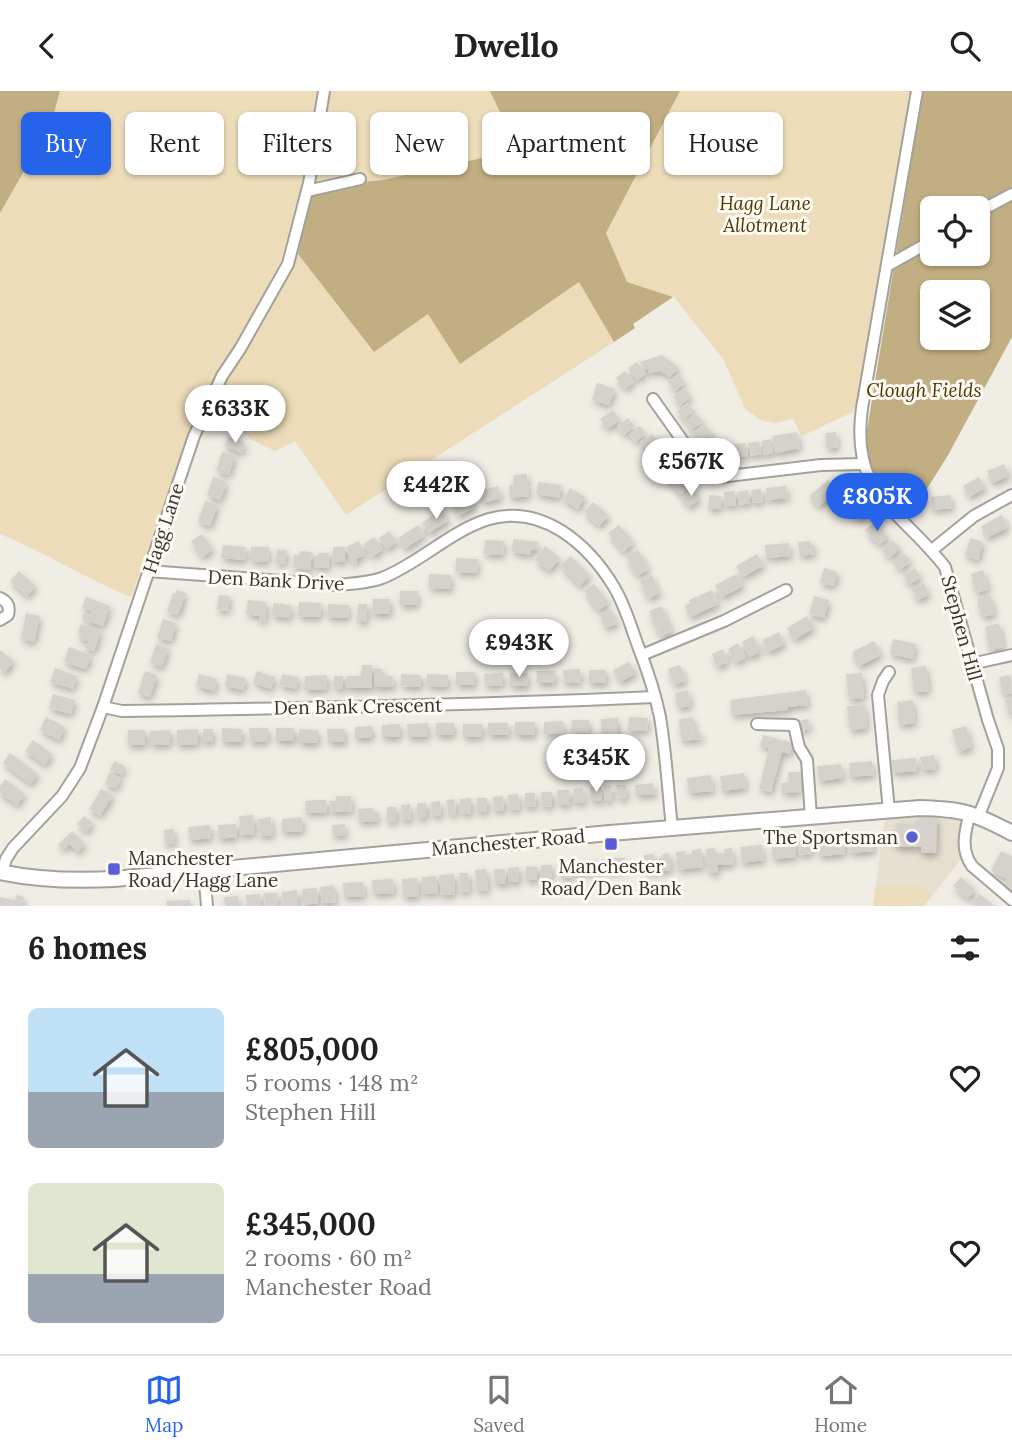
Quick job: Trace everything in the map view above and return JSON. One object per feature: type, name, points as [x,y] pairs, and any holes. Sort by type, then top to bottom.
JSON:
[{"type":"main road","name":"Manchester Road","points":[[1,872],[73,881],[889,811],[948,809],[975,814],[1012,833]]},
{"type":"street","name":"Hagg Lane","points":[[1,872],[13,848],[62,796],[80,768],[103,708],[194,436],[210,399],[288,264],[307,191],[324,91]]},
{"type":"street","points":[[653,399],[699,464],[708,473],[720,477],[821,465],[863,464],[859,442],[860,425],[917,91]]},
{"type":"street","points":[[307,191],[360,180]]},
{"type":"street","points":[[990,206],[1012,194]]},
{"type":"street","points":[[887,267],[920,248]]},
{"type":"street","name":"Stephen Hill","points":[[863,464],[872,484],[888,507],[932,550],[945,567],[959,610],[971,664],[999,749],[998,768],[964,841],[967,859],[1012,900]]},
{"type":"street","points":[[932,550],[974,516],[1012,495]]},
{"type":"street","name":"Den Bank Drive","points":[[148,571],[335,585],[358,584],[400,569],[477,524],[511,516],[548,522],[566,533],[601,567],[623,605],[642,655],[660,717],[672,828]]},
{"type":"street","points":[[642,655],[724,621],[786,590]]},
{"type":"street","points":[[0,598],[10,608],[8,615],[0,620]]},
{"type":"street","points":[[971,664],[1012,655]]},
{"type":"street","points":[[889,672],[878,695],[889,811]]},
{"type":"street","name":"Den Bank Crescent","points":[[103,708],[122,711],[526,703],[655,697]]},
{"type":"street","points":[[757,725],[794,725],[799,747],[807,760],[811,817]]},
{"type":"street","points":[[204,871],[207,906]]},
{"type":"shaded area","points":[[886,811],[970,812],[965,854],[924,906],[873,906]]},
{"type":"green space","points":[[0,91],[60,91],[54,112],[21,112],[22,175],[0,213]]},
{"type":"green space","points":[[60,91],[317,91],[313,112],[238,112],[238,175],[303,175],[301,186],[281,261],[236,346],[205,394],[131,597],[0,534],[0,213],[22,175],[111,175],[111,112],[54,112]]},
{"type":"green space","points":[[329,91],[490,91],[500,112],[482,112],[482,158],[468,161],[468,112],[370,112],[370,175],[406,175],[383,180],[312,186],[314,175],[356,175],[356,112],[325,112]]},
{"type":"green space","points":[[490,91],[680,91],[669,112],[664,112],[664,122],[650,149],[650,112],[500,112]]},
{"type":"green space","name":"Hagg Lane Allotment","points":[[680,91],[910,91],[855,411],[802,436],[793,419],[776,423],[763,421],[746,410],[723,359],[674,297],[627,283],[606,233],[636,175],[650,175],[650,149],[664,122],[664,175],[783,175],[783,112],[669,112]]},
{"type":"green space","name":"Clough Fields","points":[[923,91],[1012,91],[1012,337],[947,457],[909,517],[886,491],[871,466],[865,442]]},
{"type":"green space","points":[[482,158],[482,175],[636,175],[606,233],[627,282],[673,297],[633,324],[635,328],[614,342],[579,282],[460,364],[428,314],[374,352],[298,254],[312,186],[383,180],[406,175],[468,175],[468,161]]},
{"type":"green space","points":[[298,254],[374,352],[428,313],[460,363],[579,282],[614,342],[346,515],[295,441],[275,451],[250,439],[213,403]]},
{"type":"green space","points":[[876,886],[920,886],[932,895],[924,906],[873,906]]},
{"type":"building","points":[[662,355],[679,368],[670,377],[660,371],[649,373],[648,368],[645,370],[640,362]]},
{"type":"building","points":[[637,362],[646,374],[637,380],[628,368]]},
{"type":"building","points":[[625,371],[634,382],[625,389],[616,378]]},
{"type":"building","points":[[678,374],[685,383],[675,391],[668,382]]},
{"type":"building","points":[[597,383],[615,389],[609,405],[592,400]]},
{"type":"building","points":[[684,388],[691,397],[680,405],[673,397]]},
{"type":"building","points":[[687,403],[694,411],[684,420],[677,412]]},
{"type":"building","points":[[613,410],[620,420],[607,429],[600,419]]},
{"type":"building","points":[[696,413],[703,422],[691,430],[685,421]]},
{"type":"building","points":[[628,418],[635,427],[624,435],[617,426]]},
{"type":"building","points":[[704,424],[712,433],[701,442],[693,432]]},
{"type":"building","points":[[640,426],[646,434],[635,442],[629,434]]},
{"type":"building","points":[[797,432],[800,448],[775,453],[772,436]]},
{"type":"building","points":[[836,432],[838,447],[827,449],[825,433]]},
{"type":"building","points":[[652,434],[658,442],[646,451],[640,442]]},
{"type":"building","points":[[710,435],[721,441],[714,453],[704,447]]},
{"type":"building","points":[[228,437],[245,443],[242,453],[224,446]]},
{"type":"building","points":[[771,439],[773,453],[764,455],[761,441]]},
{"type":"building","points":[[759,441],[762,454],[751,456],[748,443]]},
{"type":"building","points":[[721,443],[733,443],[732,456],[721,456]]},
{"type":"building","points":[[746,443],[748,456],[737,457],[735,444]]},
{"type":"building","points":[[660,445],[667,454],[656,463],[649,454]]},
{"type":"building","points":[[222,452],[235,456],[229,475],[216,471]]},
{"type":"building","points":[[668,456],[675,465],[662,475],[655,466]]},
{"type":"building","points":[[1004,464],[1009,476],[992,483],[987,471]]},
{"type":"building","points":[[677,466],[684,476],[671,485],[665,476]]},
{"type":"building","points":[[527,474],[529,496],[510,498],[509,485],[514,485],[513,475]]},
{"type":"building","points":[[213,477],[227,482],[220,500],[207,495]]},
{"type":"building","points":[[684,477],[692,486],[680,495],[672,486]]},
{"type":"building","points":[[979,477],[985,488],[969,497],[963,486]]},
{"type":"building","points":[[828,480],[837,491],[818,507],[809,496]]},
{"type":"building","points":[[538,482],[561,485],[559,498],[536,494]]},
{"type":"building","points":[[498,486],[501,498],[483,503],[479,491]]},
{"type":"building","points":[[786,486],[788,498],[767,500],[766,488]]},
{"type":"building","points":[[570,488],[585,497],[578,509],[563,500]]},
{"type":"building","points":[[692,488],[700,499],[689,507],[681,497]]},
{"type":"building","points":[[761,489],[763,502],[753,503],[751,490]]},
{"type":"building","points":[[748,490],[750,503],[739,505],[737,492]]},
{"type":"building","points":[[735,491],[736,505],[725,506],[724,492]]},
{"type":"building","points":[[851,492],[869,511],[859,521],[841,501]]},
{"type":"building","points":[[469,495],[475,507],[458,516],[452,503]]},
{"type":"building","points":[[709,495],[721,496],[720,509],[708,509]]},
{"type":"building","points":[[951,495],[952,508],[932,510],[931,497]]},
{"type":"building","points":[[205,501],[218,505],[210,526],[198,522]]},
{"type":"building","points":[[593,502],[609,516],[599,526],[584,512]]},
{"type":"building","points":[[442,509],[449,520],[429,533],[422,523]]},
{"type":"building","points":[[1002,515],[1008,527],[987,538],[981,526]]},
{"type":"building","points":[[875,522],[888,537],[879,545],[865,530]]},
{"type":"building","points":[[418,525],[425,535],[405,549],[398,538]]},
{"type":"building","points":[[619,525],[634,543],[623,552],[608,533]]},
{"type":"building","points":[[389,531],[397,542],[387,549],[379,538]]},
{"type":"building","points":[[202,534],[213,550],[202,557],[191,541]]},
{"type":"building","points":[[374,537],[383,549],[372,557],[364,544]]},
{"type":"building","points":[[970,538],[983,542],[978,560],[965,556]]},
{"type":"building","points":[[513,539],[538,542],[537,550],[531,550],[531,555],[512,552]]},
{"type":"building","points":[[485,540],[504,541],[503,555],[484,554]]},
{"type":"building","points":[[892,540],[900,548],[890,558],[882,550]]},
{"type":"building","points":[[359,541],[365,555],[356,559],[357,563],[353,564],[346,547]]},
{"type":"building","points":[[810,541],[810,545],[814,545],[814,554],[800,556],[798,542]]},
{"type":"building","points":[[789,543],[791,556],[766,558],[765,545]]},
{"type":"building","points":[[223,545],[246,547],[245,560],[221,558]]},
{"type":"building","points":[[545,546],[560,558],[549,571],[535,560]]},
{"type":"building","points":[[251,547],[269,547],[268,562],[251,561]]},
{"type":"building","points":[[333,547],[345,547],[345,562],[332,561]]},
{"type":"building","points":[[277,549],[287,550],[285,564],[276,563]]},
{"type":"building","points":[[638,550],[649,569],[637,576],[626,556]]},
{"type":"building","points":[[300,551],[312,552],[310,570],[293,568],[294,554],[299,555]]},
{"type":"building","points":[[318,553],[329,553],[328,568],[314,567],[314,555],[318,556]]},
{"type":"building","points":[[903,553],[911,561],[900,570],[893,563]]},
{"type":"building","points":[[757,554],[764,565],[743,577],[736,566]]},
{"type":"building","points":[[571,556],[590,576],[579,586],[560,565]]},
{"type":"building","points":[[456,558],[478,559],[477,573],[456,572]]},
{"type":"building","points":[[824,568],[838,572],[834,586],[820,583]]},
{"type":"building","points":[[915,568],[921,577],[909,585],[903,575]]},
{"type":"building","points":[[983,570],[989,589],[976,593],[971,574]]},
{"type":"building","points":[[19,571],[36,586],[27,596],[10,581]]},
{"type":"building","points":[[429,574],[451,575],[451,589],[429,588]]},
{"type":"building","points":[[737,574],[743,586],[722,597],[715,585]]},
{"type":"building","points":[[652,575],[660,593],[648,599],[640,581]]},
{"type":"building","points":[[924,583],[929,595],[917,600],[912,589]]},
{"type":"building","points":[[594,584],[609,603],[598,611],[584,591]]},
{"type":"building","points":[[177,590],[186,593],[178,615],[167,612],[173,593]]},
{"type":"building","points":[[712,590],[719,604],[690,617],[685,606],[690,603],[689,600]]},
{"type":"building","points":[[400,591],[418,591],[417,605],[400,605]]},
{"type":"building","points":[[219,595],[230,596],[228,611],[217,610]]},
{"type":"building","points":[[990,595],[995,614],[982,617],[977,598]]},
{"type":"building","points":[[814,596],[829,600],[824,618],[809,614]]},
{"type":"building","points":[[86,597],[110,606],[103,626],[82,619],[83,613],[90,616],[92,611],[82,608]]},
{"type":"building","points":[[373,599],[390,599],[390,614],[372,614]]},
{"type":"building","points":[[248,600],[266,602],[265,622],[259,621],[259,616],[246,614]]},
{"type":"building","points":[[299,602],[321,603],[320,617],[298,616]]},
{"type":"building","points":[[273,603],[291,605],[290,618],[272,616]]},
{"type":"building","points":[[328,604],[349,605],[348,618],[327,617]]},
{"type":"building","points":[[358,604],[367,604],[366,622],[357,622]]},
{"type":"building","points":[[662,606],[672,631],[660,637],[649,611]]},
{"type":"building","points":[[612,610],[617,624],[605,628],[600,614]]},
{"type":"building","points":[[26,613],[40,616],[34,642],[21,639]]},
{"type":"building","points":[[807,616],[814,628],[794,640],[787,628]]},
{"type":"building","points":[[163,619],[176,623],[171,641],[157,638]]},
{"type":"building","points":[[999,623],[1004,647],[990,650],[985,627]]},
{"type":"building","points":[[81,624],[101,631],[94,651],[85,648],[88,641],[79,639]]},
{"type":"building","points":[[779,632],[785,644],[768,652],[762,640]]},
{"type":"building","points":[[753,636],[761,652],[749,657],[742,642]]},
{"type":"building","points":[[893,639],[916,644],[913,659],[890,654]]},
{"type":"building","points":[[874,641],[881,655],[859,666],[852,652]]},
{"type":"building","points":[[738,643],[746,657],[736,663],[728,649]]},
{"type":"building","points":[[156,644],[168,648],[162,667],[150,663]]},
{"type":"building","points":[[69,647],[91,655],[86,669],[64,662]]},
{"type":"building","points":[[723,649],[728,662],[717,667],[712,654]]},
{"type":"building","points":[[0,650],[14,661],[4,673],[0,669]]},
{"type":"building","points":[[629,662],[636,673],[620,682],[613,670]]},
{"type":"building","points":[[362,665],[372,665],[372,688],[346,688],[346,676],[361,676]]},
{"type":"building","points":[[680,665],[686,681],[674,685],[668,669]]},
{"type":"building","points":[[926,666],[929,691],[914,692],[911,668]]},
{"type":"building","points":[[55,668],[77,676],[73,689],[50,682]]},
{"type":"building","points":[[374,668],[382,669],[382,675],[393,676],[394,687],[374,687]]},
{"type":"building","points":[[580,669],[581,682],[564,683],[563,670]]},
{"type":"building","points":[[589,670],[606,670],[606,683],[589,683]]},
{"type":"building","points":[[145,671],[157,675],[150,697],[138,693]]},
{"type":"building","points":[[257,671],[275,677],[271,689],[253,683]]},
{"type":"building","points":[[537,671],[555,671],[555,683],[537,683]]},
{"type":"building","points":[[456,672],[475,672],[475,685],[456,685]]},
{"type":"building","points":[[503,673],[503,685],[485,686],[484,674]]},
{"type":"building","points":[[510,673],[528,673],[528,686],[510,686]]},
{"type":"building","points":[[862,673],[864,698],[849,699],[846,674]]},
{"type":"building","points":[[199,674],[217,679],[214,691],[196,686]]},
{"type":"building","points":[[227,674],[246,678],[243,690],[225,686]]},
{"type":"building","points":[[282,674],[299,677],[296,689],[279,685]]},
{"type":"building","points":[[401,674],[421,675],[421,687],[401,686]]},
{"type":"building","points":[[427,674],[448,675],[448,687],[427,686]]},
{"type":"building","points":[[327,675],[327,689],[305,690],[305,676]]},
{"type":"building","points":[[1011,675],[1012,693],[1003,695],[999,677]]},
{"type":"building","points":[[334,676],[343,676],[343,689],[334,689]]},
{"type":"building","points":[[688,690],[691,706],[678,708],[675,693]]},
{"type":"building","points":[[806,690],[808,705],[788,707],[788,710],[732,715],[730,700]]},
{"type":"building","points":[[53,694],[75,700],[71,714],[49,708]]},
{"type":"building","points":[[1012,698],[1012,715],[1009,716],[1005,699]]},
{"type":"building","points":[[913,700],[915,723],[899,725],[897,702]]},
{"type":"building","points":[[865,705],[867,728],[850,730],[847,706]]},
{"type":"building","points":[[46,717],[65,727],[59,740],[40,730]]},
{"type":"building","points":[[629,717],[648,718],[647,731],[628,730]]},
{"type":"building","points":[[693,717],[695,733],[701,732],[702,739],[682,741],[679,719]]},
{"type":"building","points":[[618,718],[618,733],[602,734],[601,719]]},
{"type":"building","points":[[808,719],[810,729],[800,731],[798,721]]},
{"type":"building","points":[[572,720],[589,720],[589,733],[571,732]]},
{"type":"building","points":[[563,721],[564,733],[544,734],[544,722]]},
{"type":"building","points":[[515,722],[535,722],[535,735],[515,735]]},
{"type":"building","points":[[428,723],[428,737],[408,737],[407,724]]},
{"type":"building","points":[[436,723],[454,723],[454,735],[436,735]]},
{"type":"building","points":[[488,723],[508,723],[509,735],[488,735]]},
{"type":"building","points":[[400,724],[400,737],[382,737],[382,725]]},
{"type":"building","points":[[463,724],[482,724],[482,737],[463,737]]},
{"type":"building","points":[[372,726],[372,738],[355,738],[355,727]]},
{"type":"building","points":[[966,726],[972,747],[959,752],[952,730]]},
{"type":"building","points":[[222,728],[242,729],[242,742],[222,742]]},
{"type":"building","points":[[249,728],[268,728],[268,741],[250,742]]},
{"type":"building","points":[[276,728],[294,728],[294,741],[276,741]]},
{"type":"building","points":[[198,729],[198,744],[177,745],[177,730]]},
{"type":"building","points":[[203,729],[213,729],[213,742],[203,742]]},
{"type":"building","points":[[299,729],[318,730],[318,743],[299,743]]},
{"type":"building","points":[[327,729],[345,729],[345,742],[328,742]]},
{"type":"building","points":[[128,730],[145,730],[145,745],[128,745]]},
{"type":"building","points":[[170,730],[170,744],[150,745],[150,731]]},
{"type":"building","points":[[763,735],[793,743],[790,754],[782,752],[771,792],[759,789],[769,748],[760,746]]},
{"type":"building","points":[[33,740],[52,754],[45,765],[25,751]]},
{"type":"building","points":[[10,753],[38,774],[30,784],[3,763]]},
{"type":"building","points":[[935,755],[936,769],[922,770],[920,757]]},
{"type":"building","points":[[916,758],[917,771],[893,773],[892,760]]},
{"type":"building","points":[[114,761],[125,766],[122,775],[110,770]]},
{"type":"building","points":[[872,761],[874,775],[850,777],[849,763]]},
{"type":"building","points":[[841,764],[843,778],[819,781],[817,766]]},
{"type":"building","points":[[788,772],[801,772],[800,792],[782,793],[781,783],[789,782]]},
{"type":"building","points":[[109,773],[121,778],[116,788],[105,784]]},
{"type":"building","points":[[744,773],[746,788],[722,791],[720,776]]},
{"type":"building","points":[[711,775],[713,791],[689,793],[687,778]]},
{"type":"building","points":[[5,779],[25,794],[17,805],[0,793],[0,786]]},
{"type":"building","points":[[653,783],[655,795],[636,795],[635,785]]},
{"type":"building","points":[[611,785],[612,801],[605,801],[604,786]]},
{"type":"building","points":[[616,785],[626,785],[627,798],[618,799]]},
{"type":"building","points":[[590,787],[601,787],[602,801],[591,801]]},
{"type":"building","points":[[583,788],[585,803],[575,803],[573,789]]},
{"type":"building","points":[[101,789],[113,795],[100,816],[89,809]]},
{"type":"building","points":[[557,790],[569,790],[570,804],[558,805]]},
{"type":"building","points":[[541,792],[552,792],[552,806],[542,807]]},
{"type":"building","points":[[525,793],[535,793],[536,807],[525,807]]},
{"type":"building","points":[[518,794],[520,809],[509,810],[508,795]]},
{"type":"building","points":[[336,796],[351,796],[352,811],[331,812],[330,801],[336,801]]},
{"type":"building","points":[[503,796],[504,810],[494,811],[493,797]]},
{"type":"building","points":[[471,798],[471,813],[461,814],[460,799]]},
{"type":"building","points":[[477,798],[487,798],[487,812],[477,812]]},
{"type":"building","points":[[455,799],[456,814],[448,815],[447,800]]},
{"type":"building","points":[[326,800],[327,812],[306,813],[305,801]]},
{"type":"building","points":[[440,801],[441,816],[432,816],[431,802]]},
{"type":"building","points":[[417,803],[426,803],[426,818],[417,818]]},
{"type":"building","points":[[410,804],[411,820],[402,820],[401,805]]},
{"type":"building","points":[[387,807],[396,807],[396,822],[387,822]]},
{"type":"building","points":[[373,808],[373,812],[378,812],[378,821],[359,822],[358,809]]},
{"type":"building","points":[[253,815],[254,834],[241,835],[239,816]]},
{"type":"building","points":[[84,816],[93,823],[86,832],[77,824]]},
{"type":"building","points":[[271,817],[273,835],[260,836],[258,819]]},
{"type":"building","points":[[302,817],[303,831],[282,832],[282,819]]},
{"type":"building","name":"The Sportsman","points":[[919,817],[937,818],[936,853],[921,853],[921,847],[901,847],[894,845],[894,840],[887,840],[888,833],[897,831],[897,823],[915,825]]},
{"type":"building","points":[[236,824],[237,837],[219,839],[218,825]]},
{"type":"building","points":[[345,824],[346,835],[333,836],[332,825]]},
{"type":"building","points":[[210,825],[211,838],[190,840],[188,827]]},
{"type":"building","points":[[174,829],[175,843],[165,844],[164,830]]},
{"type":"building","points":[[72,831],[85,844],[78,852],[69,844],[63,850],[58,845]]},
{"type":"building","points":[[873,834],[874,851],[850,853],[849,836],[856,836],[856,841],[865,840],[864,835]]},
{"type":"building","points":[[843,836],[845,854],[819,856],[817,838],[825,837],[826,841]]},
{"type":"building","points":[[811,840],[812,854],[800,855],[799,841]]},
{"type":"building","points":[[795,841],[796,857],[773,859],[771,844]]},
{"type":"building","points":[[762,845],[764,860],[742,863],[740,847]]},
{"type":"building","points":[[715,848],[716,854],[725,853],[724,849],[732,848],[734,864],[717,865],[718,873],[709,873],[706,849]]},
{"type":"building","points":[[701,849],[703,867],[678,870],[676,852],[685,851],[685,855],[692,854],[692,850]]},
{"type":"building","points":[[1001,851],[1012,856],[1012,887],[1004,884],[1007,879],[991,871]]},
{"type":"building","points":[[669,853],[671,870],[646,873],[644,855],[654,854],[654,859],[663,858],[663,854]]},
{"type":"building","points":[[625,858],[625,870],[603,872],[602,859]]},
{"type":"building","points":[[597,860],[598,872],[575,874],[575,861]]},
{"type":"building","points":[[560,864],[571,864],[572,878],[561,878]]},
{"type":"building","points":[[541,865],[552,865],[552,878],[541,878]]},
{"type":"building","points":[[526,866],[537,867],[537,880],[526,880]]},
{"type":"building","points":[[519,867],[519,882],[508,882],[508,868]]},
{"type":"building","points":[[486,869],[488,890],[477,891],[475,870]]},
{"type":"building","points":[[494,869],[505,869],[506,884],[495,884]]},
{"type":"building","points":[[459,873],[468,873],[470,891],[460,892]]},
{"type":"building","points":[[454,874],[455,894],[441,895],[439,875]]},
{"type":"building","points":[[436,876],[438,893],[423,894],[422,877]]},
{"type":"building","points":[[961,877],[975,890],[967,899],[953,886]]},
{"type":"building","points":[[417,878],[419,896],[403,897],[402,879]]},
{"type":"building","points":[[393,879],[394,893],[373,894],[372,880]]},
{"type":"building","points":[[363,882],[365,896],[344,897],[343,883]]},
{"type":"building","points":[[334,885],[336,902],[322,903],[320,887]]},
{"type":"building","points":[[317,888],[318,903],[304,905],[302,889]]},
{"type":"building","points":[[297,890],[298,906],[283,906],[282,892]]},
{"type":"building","points":[[264,893],[277,893],[278,906],[265,906]]},
{"type":"building","points":[[260,894],[261,906],[247,906],[246,895]]},
{"type":"building","points":[[979,894],[995,906],[976,906],[972,903]]},
{"type":"building","points":[[16,895],[24,897],[22,906],[0,906],[0,897],[15,900]]},
{"type":"building","points":[[238,896],[239,906],[225,906],[224,897]]},
{"type":"building","points":[[190,900],[190,906],[167,906],[166,901]]},
{"type":"place","name":"The Sportsman","points":[[912,837]]},
{"type":"place","name":"Manchester Road/Den Bank","points":[[611,844]]},
{"type":"place","name":"Manchester Road/Hagg Lane","points":[[114,869]]}]
